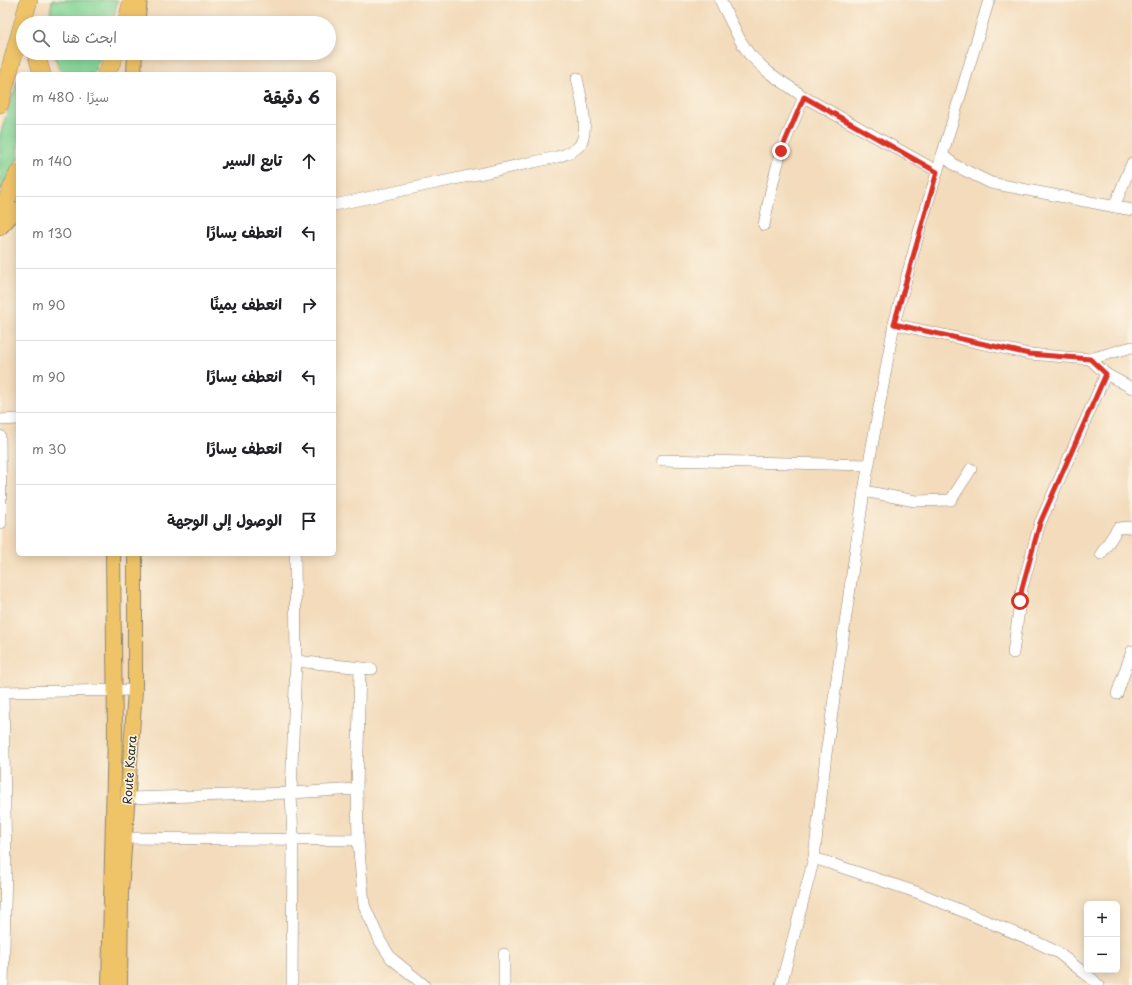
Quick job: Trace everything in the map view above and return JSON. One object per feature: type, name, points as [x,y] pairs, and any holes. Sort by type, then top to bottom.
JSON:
[{"type":"highway","points":[[25,16],[29,0]]},
{"type":"highway","points":[[34,16],[35,0]]},
{"type":"highway","points":[[128,16],[132,0]]},
{"type":"highway","points":[[0,104],[16,47]]},
{"type":"highway","points":[[38,60],[41,72]]},
{"type":"highway","points":[[107,72],[113,60]]},
{"type":"highway","points":[[0,216],[16,178]]},
{"type":"main road","points":[[138,16],[140,0]]},
{"type":"main road","points":[[134,72],[135,60]]},
{"type":"main road","points":[[0,228],[16,211]]},
{"type":"main road","name":"Route Ksara","points":[[113,556],[115,732],[113,798],[118,838],[121,893],[120,985]]},
{"type":"main road","name":"Route Ksara","points":[[109,985],[118,838],[128,798],[135,690],[135,556]]},
{"type":"main road","points":[[113,798],[128,798]]},
{"type":"street","points":[[720,0],[740,40],[749,54],[768,72],[804,97],[937,172]]},
{"type":"street","points":[[781,985],[814,858],[826,754],[864,491],[894,324],[937,172],[989,0]]},
{"type":"street","points":[[336,205],[567,154],[579,146],[584,133],[584,119],[577,78]]},
{"type":"street","points":[[764,225],[781,151],[804,97]]},
{"type":"street","points":[[942,155],[956,166],[990,183],[1132,210]]},
{"type":"street","points":[[1114,207],[1132,163]]},
{"type":"street","points":[[894,324],[1029,354],[1090,359],[1132,347]]},
{"type":"street","points":[[1090,359],[1106,374],[1132,388]]},
{"type":"street","points":[[1013,653],[1022,588],[1040,523],[1106,374]]},
{"type":"street","points":[[0,420],[16,418]]},
{"type":"street","points":[[0,436],[0,523]]},
{"type":"street","points":[[662,460],[868,465]]},
{"type":"street","points":[[864,491],[915,501],[951,500],[971,469]]},
{"type":"street","points":[[1101,554],[1118,528],[1132,527]]},
{"type":"street","points":[[292,985],[293,839],[290,793],[296,661],[296,556]]},
{"type":"street","points":[[1117,694],[1132,652]]},
{"type":"street","points":[[296,661],[372,669]]},
{"type":"street","points":[[360,668],[357,790],[358,840],[364,905],[380,941],[391,958],[424,985]]},
{"type":"street","points":[[3,985],[2,692],[135,690]]},
{"type":"street","points":[[128,798],[357,790]]},
{"type":"street","points":[[118,838],[358,840]]},
{"type":"street","points":[[814,858],[919,893],[1034,941],[1057,952],[1098,985]]},
{"type":"street","points":[[504,954],[504,985]]},
{"type":"green space","points":[[52,0],[118,0],[114,16],[50,16]]},
{"type":"green space","points":[[56,60],[99,60],[94,72],[61,72]]},
{"type":"green space","points":[[16,85],[16,162],[0,192],[0,135]]},
{"type":"route","points":[[781,151],[804,97],[937,172],[894,324],[1029,354],[1090,359],[1106,374],[1040,523],[1022,588],[1020,601]]}]
